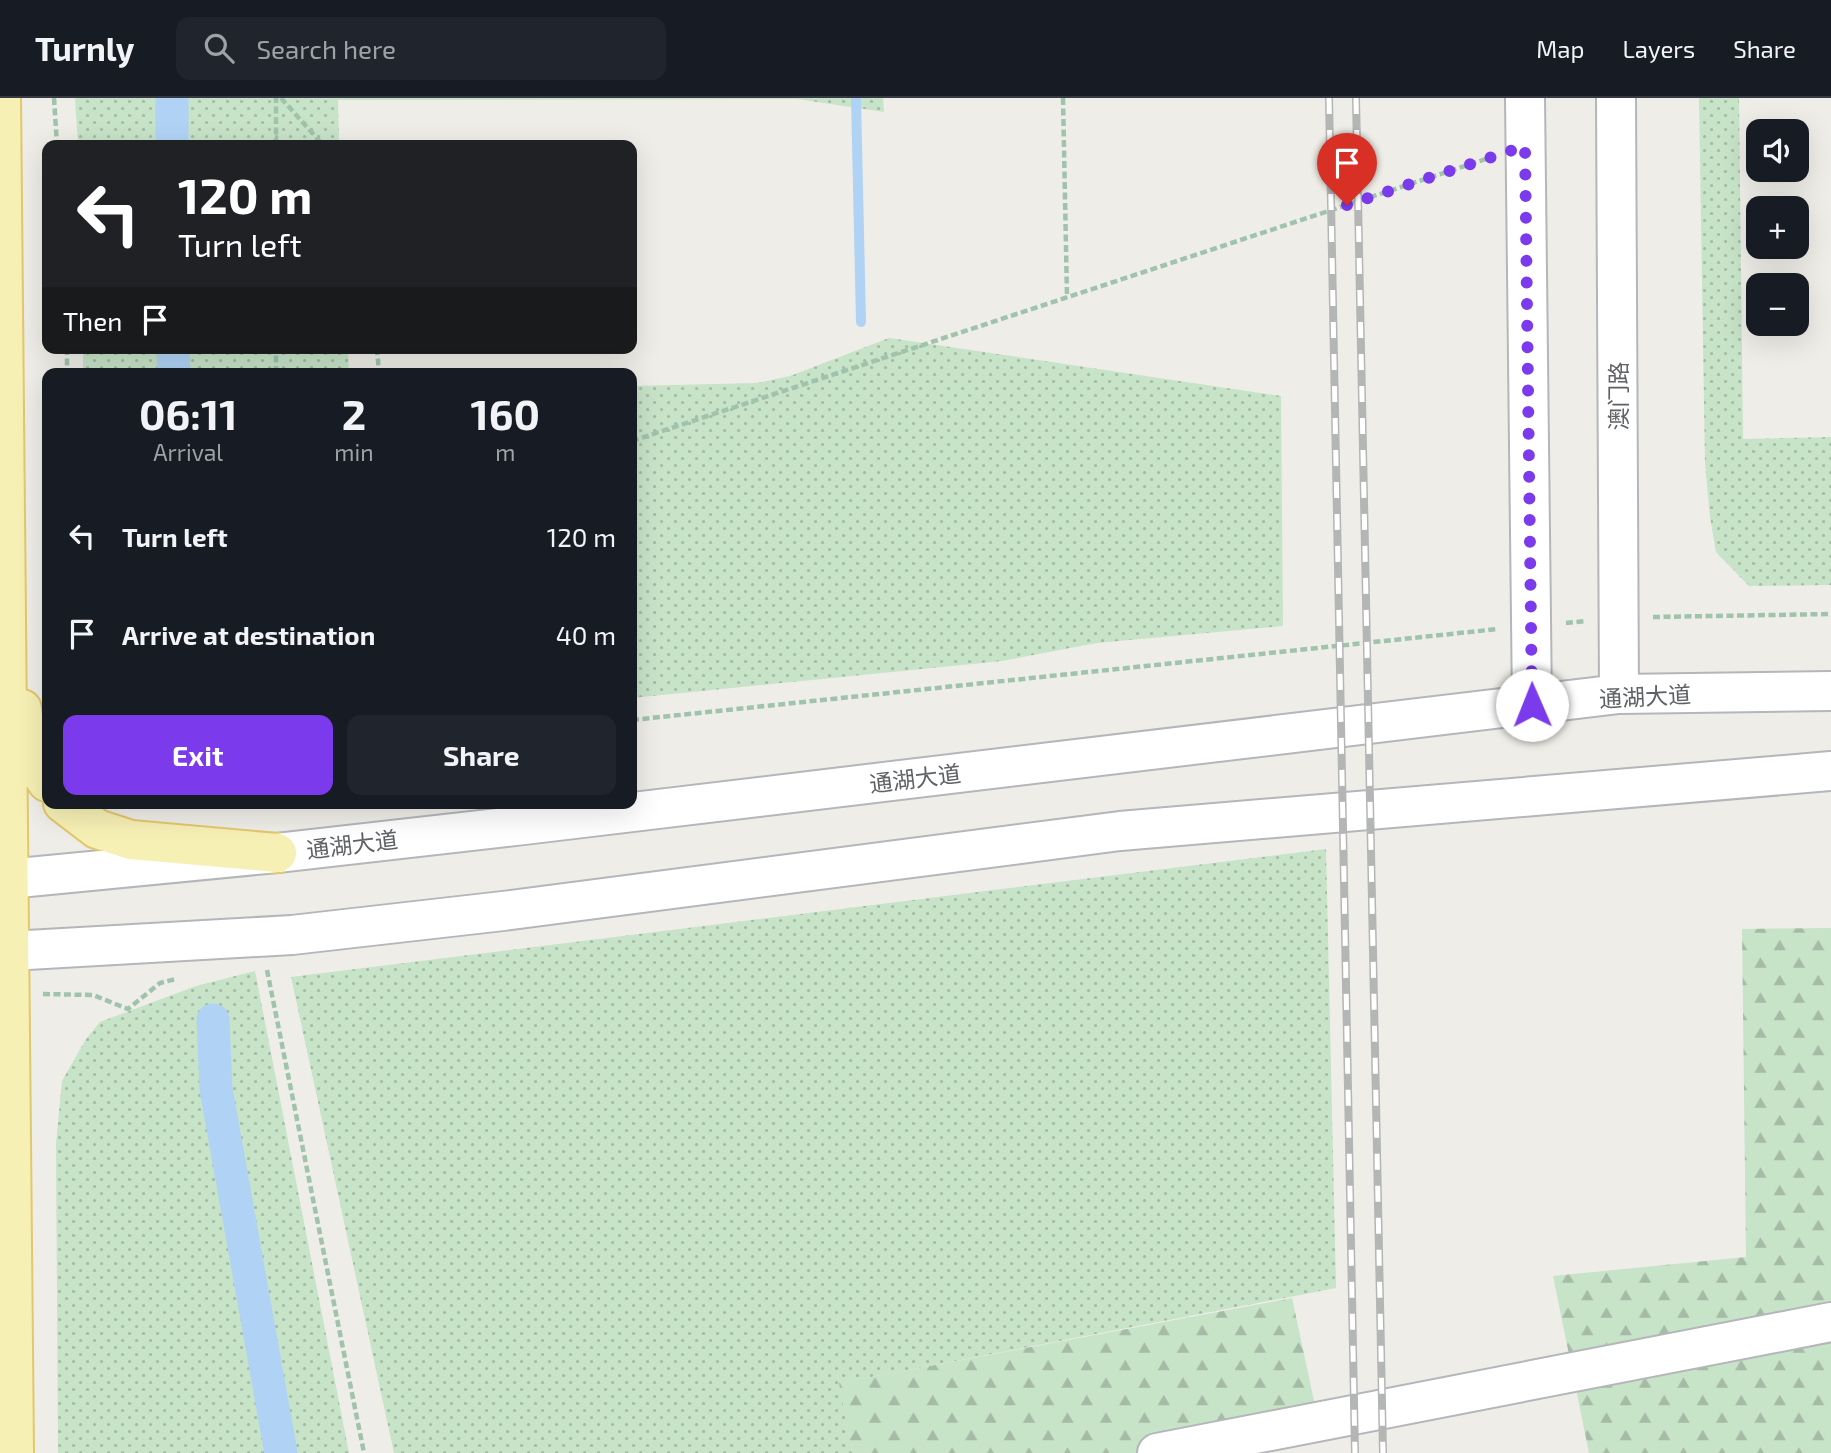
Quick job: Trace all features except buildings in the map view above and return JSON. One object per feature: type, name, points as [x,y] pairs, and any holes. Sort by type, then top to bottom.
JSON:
[{"type":"main road","points":[[1,98],[4,879],[14,1453]]},
{"type":"main road","points":[[2,538],[24,728],[35,765],[42,775]]},
{"type":"main road","points":[[71,809],[97,829],[131,840],[277,853]]},
{"type":"street","points":[[1524,98],[1532,705]]},
{"type":"street","name":"澳门路","points":[[1616,98],[1619,694]]},
{"type":"street","name":"通湖大道","points":[[4,879],[277,853],[1619,694],[1831,691]]},
{"type":"street","points":[[5,951],[260,936],[502,911],[1120,831],[1831,771]]},
{"type":"street","points":[[1157,1453],[1831,1322]]},
{"type":"path","points":[[54,98],[57,140]]},
{"type":"path","points":[[276,140],[279,98]]},
{"type":"path","points":[[279,98],[318,140]]},
{"type":"path","points":[[1063,98],[1067,297]]},
{"type":"path","points":[[637,439],[1525,146]]},
{"type":"path","points":[[637,719],[1618,618],[1831,614]]},
{"type":"path","points":[[260,936],[363,1453]]},
{"type":"green space","points":[[75,98],[883,98],[884,112],[797,99],[338,100],[339,140],[78,140]]},
{"type":"green space","points":[[1699,98],[1739,98],[1743,439],[1831,437],[1831,585],[1749,586],[1716,552],[1705,463]]},
{"type":"green space","points":[[889,338],[1281,396],[1283,626],[1097,643],[1002,661],[637,698],[637,386],[757,383],[790,376]]},
{"type":"green space","points":[[83,354],[348,354],[349,368],[83,368]]},
{"type":"green space","points":[[1326,849],[1336,1288],[840,1383],[852,1453],[394,1453],[291,977]]},
{"type":"green space","points":[[1831,928],[1831,1453],[1589,1453],[1553,1276],[1746,1257],[1742,929]]},
{"type":"green space","points":[[255,971],[349,1453],[58,1453],[56,1144],[62,1081],[86,1039],[100,1022],[196,986]]},
{"type":"green space","points":[[1292,1298],[1322,1438],[1241,1453],[852,1453],[839,1383]]},
{"type":"waterway","points":[[172,98],[172,140]]},
{"type":"waterway","points":[[856,98],[861,322]]},
{"type":"waterway","points":[[173,354],[174,368]]},
{"type":"waterway","points":[[213,1020],[216,1089],[281,1453]]},
{"type":"railway","points":[[1329,98],[1355,1453]]},
{"type":"railway","points":[[1356,98],[1383,1453]]},
{"type":"route","points":[[1347,205],[1525,146],[1532,705]]}]
